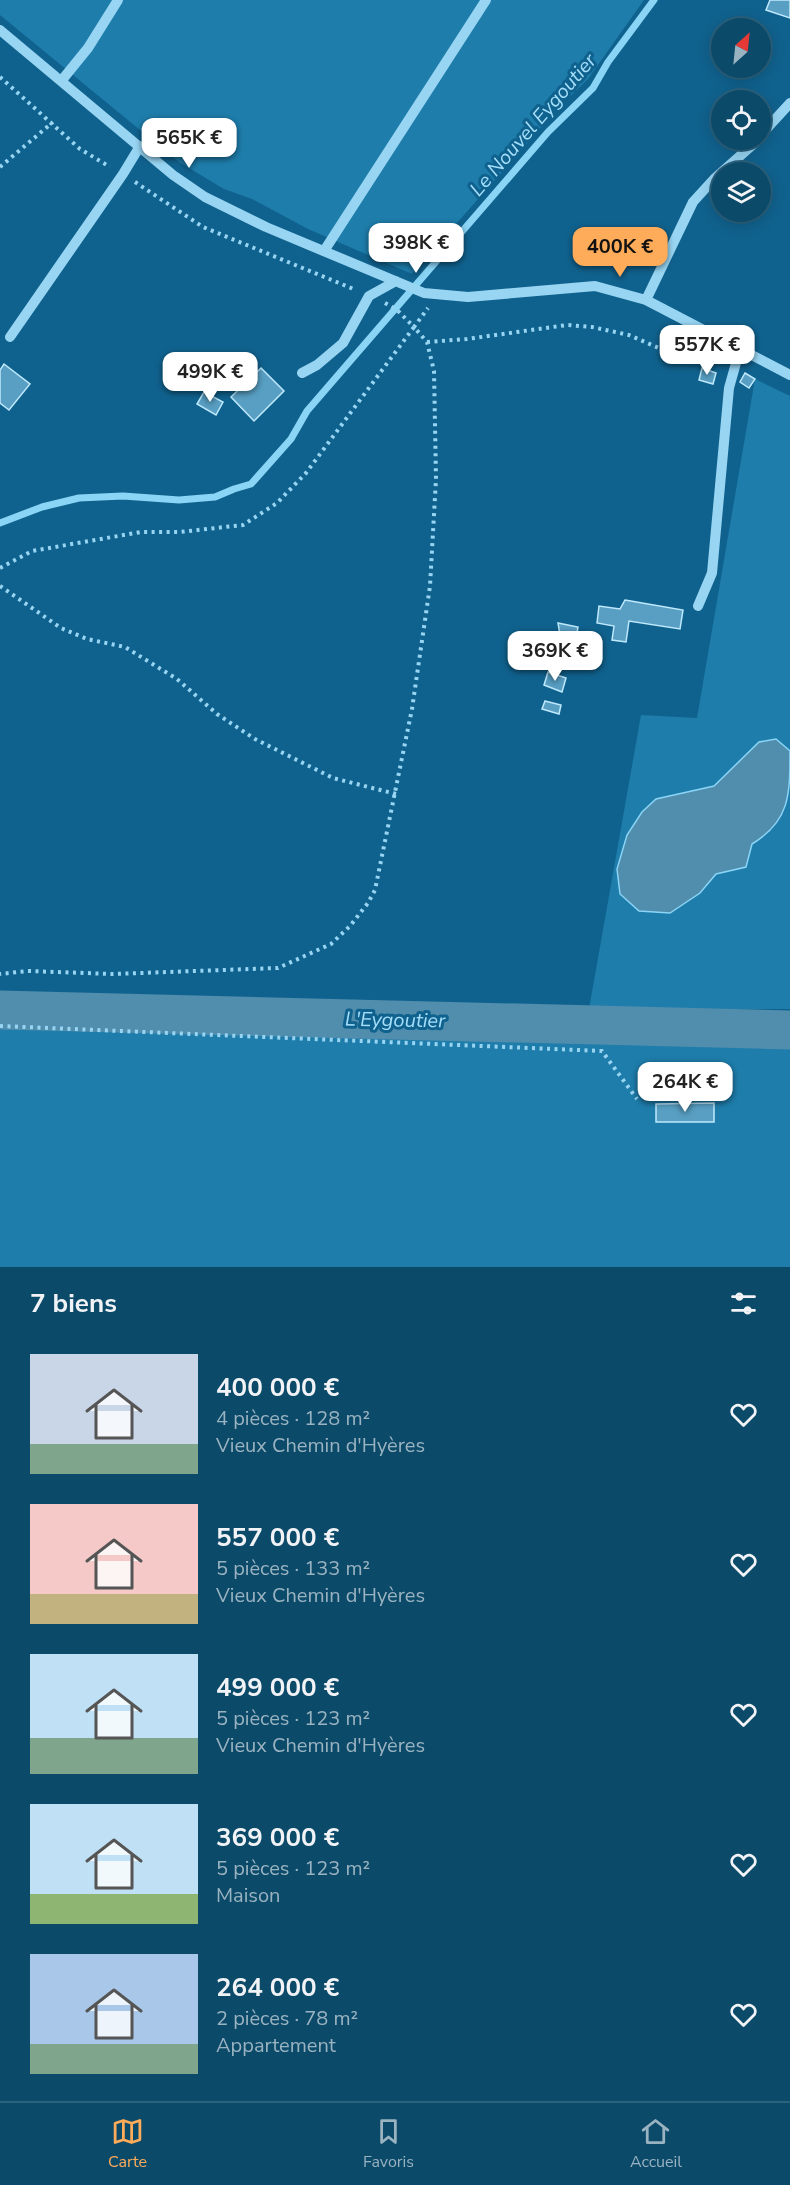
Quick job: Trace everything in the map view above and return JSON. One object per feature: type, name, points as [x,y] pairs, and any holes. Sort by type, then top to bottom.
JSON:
[{"type":"street","points":[[62,80],[88,48],[118,0]]},
{"type":"street","points":[[324,251],[486,0]]},
{"type":"street","points":[[0,30],[173,175],[205,197],[266,227],[424,293],[468,297],[595,286],[646,300],[790,375]]},
{"type":"street","points":[[771,124],[790,103]]},
{"type":"street","points":[[10,337],[140,146]]},
{"type":"street","points":[[646,300],[693,202],[746,150]]},
{"type":"street","points":[[302,373],[317,365],[343,343],[369,296],[396,281]]},
{"type":"street","points":[[698,606],[712,573],[729,388],[736,363],[736,347]]},
{"type":"path","points":[[0,167],[53,122]]},
{"type":"path","points":[[0,568],[32,551],[141,532],[180,532],[243,525],[277,503],[306,473],[439,293]]},
{"type":"path","points":[[0,974],[28,971],[113,974],[279,968],[331,944],[350,926],[368,903],[375,890],[412,709],[430,586],[436,479],[434,371],[427,342],[397,310],[380,301]]},
{"type":"path","points":[[427,342],[467,339],[567,325],[592,327],[629,335],[668,352],[698,359],[736,363]]},
{"type":"path","points":[[0,586],[61,628],[87,639],[125,647],[177,679],[216,714],[255,739],[333,778],[396,794]]},
{"type":"path","points":[[0,1026],[602,1051],[637,1099]]},
{"type":"shaded area","points":[[0,0],[644,0],[588,79],[559,107],[412,274],[308,229],[252,199],[224,189],[179,162],[0,15]]},
{"type":"shaded area","points":[[755,379],[790,396],[790,1009],[589,1009],[641,715],[697,718]]},
{"type":"shaded area","points":[[776,739],[790,751],[788,794],[781,816],[774,826],[752,844],[746,867],[716,874],[700,893],[670,913],[639,911],[620,894],[617,869],[627,835],[642,812],[656,799],[714,786],[759,742]]},
{"type":"shaded area","points":[[0,1004],[337,1014],[605,1015],[790,1019],[790,1267],[0,1267]]},
{"type":"building","points":[[770,0],[790,0],[790,18],[766,10]]},
{"type":"building","points":[[4,364],[30,384],[9,410],[0,403],[0,370]]},
{"type":"building","points":[[261,368],[284,391],[254,421],[231,397]]},
{"type":"building","points":[[702,368],[716,373],[713,384],[699,380]]},
{"type":"building","points":[[745,373],[755,379],[749,388],[740,382]]},
{"type":"building","points":[[204,392],[223,402],[216,415],[197,404]]},
{"type":"building","points":[[625,600],[683,610],[680,629],[629,621],[626,642],[612,640],[614,626],[597,623],[599,606],[620,609]]},
{"type":"building","points":[[558,623],[578,627],[576,638],[560,635]]},
{"type":"building","points":[[548,672],[566,678],[562,692],[544,685]]},
{"type":"building","points":[[545,701],[561,705],[559,714],[542,709]]},
{"type":"building","points":[[714,1103],[714,1122],[656,1122],[656,1104]]},
{"type":"waterway","name":"Le Nouvel Eygoutier","points":[[0,523],[42,507],[79,498],[123,496],[179,500],[215,497],[251,484],[291,439],[307,411],[548,132],[593,88],[608,62],[654,0]]},
{"type":"waterway","name":"L'Eygoutier","points":[[0,1010],[790,1030]]}]
